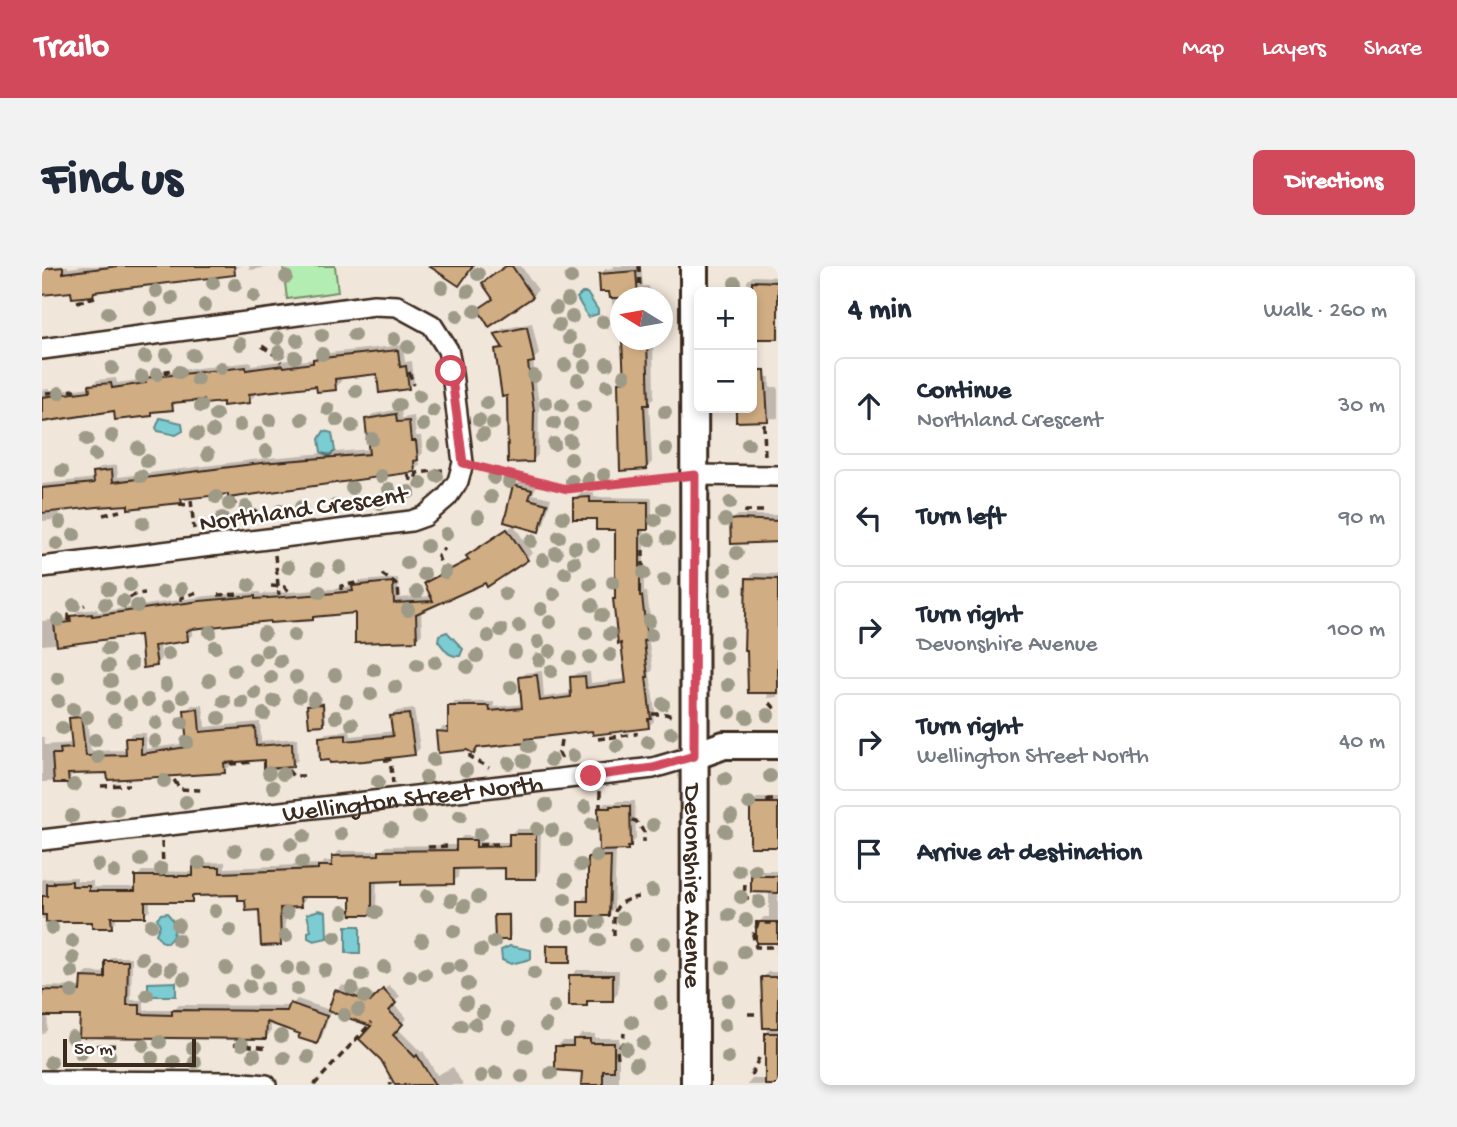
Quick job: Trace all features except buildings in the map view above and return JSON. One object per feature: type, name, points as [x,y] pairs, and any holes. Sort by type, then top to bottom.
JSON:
[{"type":"main road","name":"Devonshire Avenue","points":[[694,266],[695,1085]]},
{"type":"main road","name":"Wellington Street North","points":[[694,756],[724,745],[778,745]]},
{"type":"street","points":[[42,349],[354,308],[397,306],[432,325],[448,350],[461,469]]},
{"type":"street","name":"Northland Crescent","points":[[42,567],[411,521],[437,508],[447,497],[461,469]]},
{"type":"street","points":[[695,475],[771,469]]},
{"type":"street","name":"Wellington Street North","points":[[42,840],[653,768],[694,756]]},
{"type":"street","points":[[42,1081],[219,1082],[266,1085]]},
{"type":"path","points":[[639,266],[640,287]]},
{"type":"path","points":[[77,302],[95,297]]},
{"type":"path","points":[[262,346],[281,362]]},
{"type":"path","points":[[167,374],[166,371],[183,369]]},
{"type":"path","points":[[409,372],[415,385]]},
{"type":"path","points":[[46,393],[76,390]]},
{"type":"path","points":[[764,425],[771,469]]},
{"type":"path","points":[[408,475],[415,480],[417,473],[461,469],[567,489],[695,475]]},
{"type":"path","points":[[232,499],[237,509],[261,511]]},
{"type":"path","points":[[178,505],[191,502],[196,549]]},
{"type":"path","points":[[103,515],[120,511]]},
{"type":"path","points":[[746,513],[766,511]]},
{"type":"path","points":[[442,573],[438,556],[444,548]]},
{"type":"path","points":[[643,550],[643,568]]},
{"type":"path","points":[[275,555],[279,594]]},
{"type":"path","points":[[382,574],[398,586],[399,600]]},
{"type":"path","points":[[341,590],[341,586],[361,582]]},
{"type":"path","points":[[271,586],[288,589],[291,594]]},
{"type":"path","points":[[181,601],[186,595],[200,591]]},
{"type":"path","points":[[123,608],[130,597],[145,593]]},
{"type":"path","points":[[218,595],[241,596]]},
{"type":"path","points":[[69,621],[72,611],[85,605]]},
{"type":"path","points":[[769,703],[778,712]]},
{"type":"path","points":[[652,714],[666,714],[677,718]]},
{"type":"path","points":[[598,739],[636,732]]},
{"type":"path","points":[[561,740],[559,753],[565,764]]},
{"type":"path","points":[[470,754],[470,757],[489,768]]},
{"type":"path","points":[[384,760],[390,760],[393,785]]},
{"type":"path","points":[[230,764],[254,762]]},
{"type":"path","points":[[288,770],[293,776],[304,776]]},
{"type":"path","points":[[174,780],[180,789],[201,790]]},
{"type":"path","points":[[101,786],[129,785]]},
{"type":"path","points":[[600,788],[600,807]]},
{"type":"path","points":[[768,802],[778,800]]},
{"type":"path","points":[[632,820],[636,821],[644,832],[644,842]]},
{"type":"path","points":[[162,841],[163,867]]},
{"type":"path","points":[[479,845],[498,844]]},
{"type":"path","points":[[428,847],[448,846]]},
{"type":"path","points":[[745,884],[744,898],[765,898]]},
{"type":"path","points":[[614,936],[613,907],[638,897]]},
{"type":"path","points":[[772,947],[756,947],[753,935],[758,923],[778,923]]},
{"type":"path","points":[[748,1014],[755,1014]]},
{"type":"path","points":[[314,1085],[372,1022]]},
{"type":"path","points":[[618,1058],[617,1049],[624,1043],[624,1033]]},
{"type":"path","points":[[234,1044],[269,1048]]},
{"type":"path","points":[[84,1045],[120,1045]]},
{"type":"path","points":[[751,1075],[759,1058]]},
{"type":"green space","points":[[283,266],[335,266],[338,292],[287,299]]},
{"type":"water","points":[[582,293],[587,293],[598,314],[588,317],[577,298]]},
{"type":"water","points":[[160,418],[182,423],[183,431],[176,435],[158,431],[156,428]]},
{"type":"water","points":[[324,431],[332,433],[335,451],[329,456],[321,452],[319,439]]},
{"type":"water","points":[[447,632],[463,649],[460,656],[449,654],[438,641],[439,635]]},
{"type":"water","points":[[319,910],[326,912],[327,938],[314,941],[308,938],[308,932],[311,931],[307,914]]},
{"type":"water","points":[[167,913],[174,928],[167,943],[161,941],[156,934],[160,925],[157,918]]},
{"type":"water","points":[[346,926],[360,926],[360,953],[346,953]]},
{"type":"water","points":[[510,946],[531,950],[531,959],[511,964],[502,960],[501,950]]},
{"type":"water","points":[[176,982],[176,996],[148,996],[148,983]]},
{"type":"route","points":[[451,371],[463,463],[567,489],[695,475],[694,756],[653,768],[591,776]]}]
